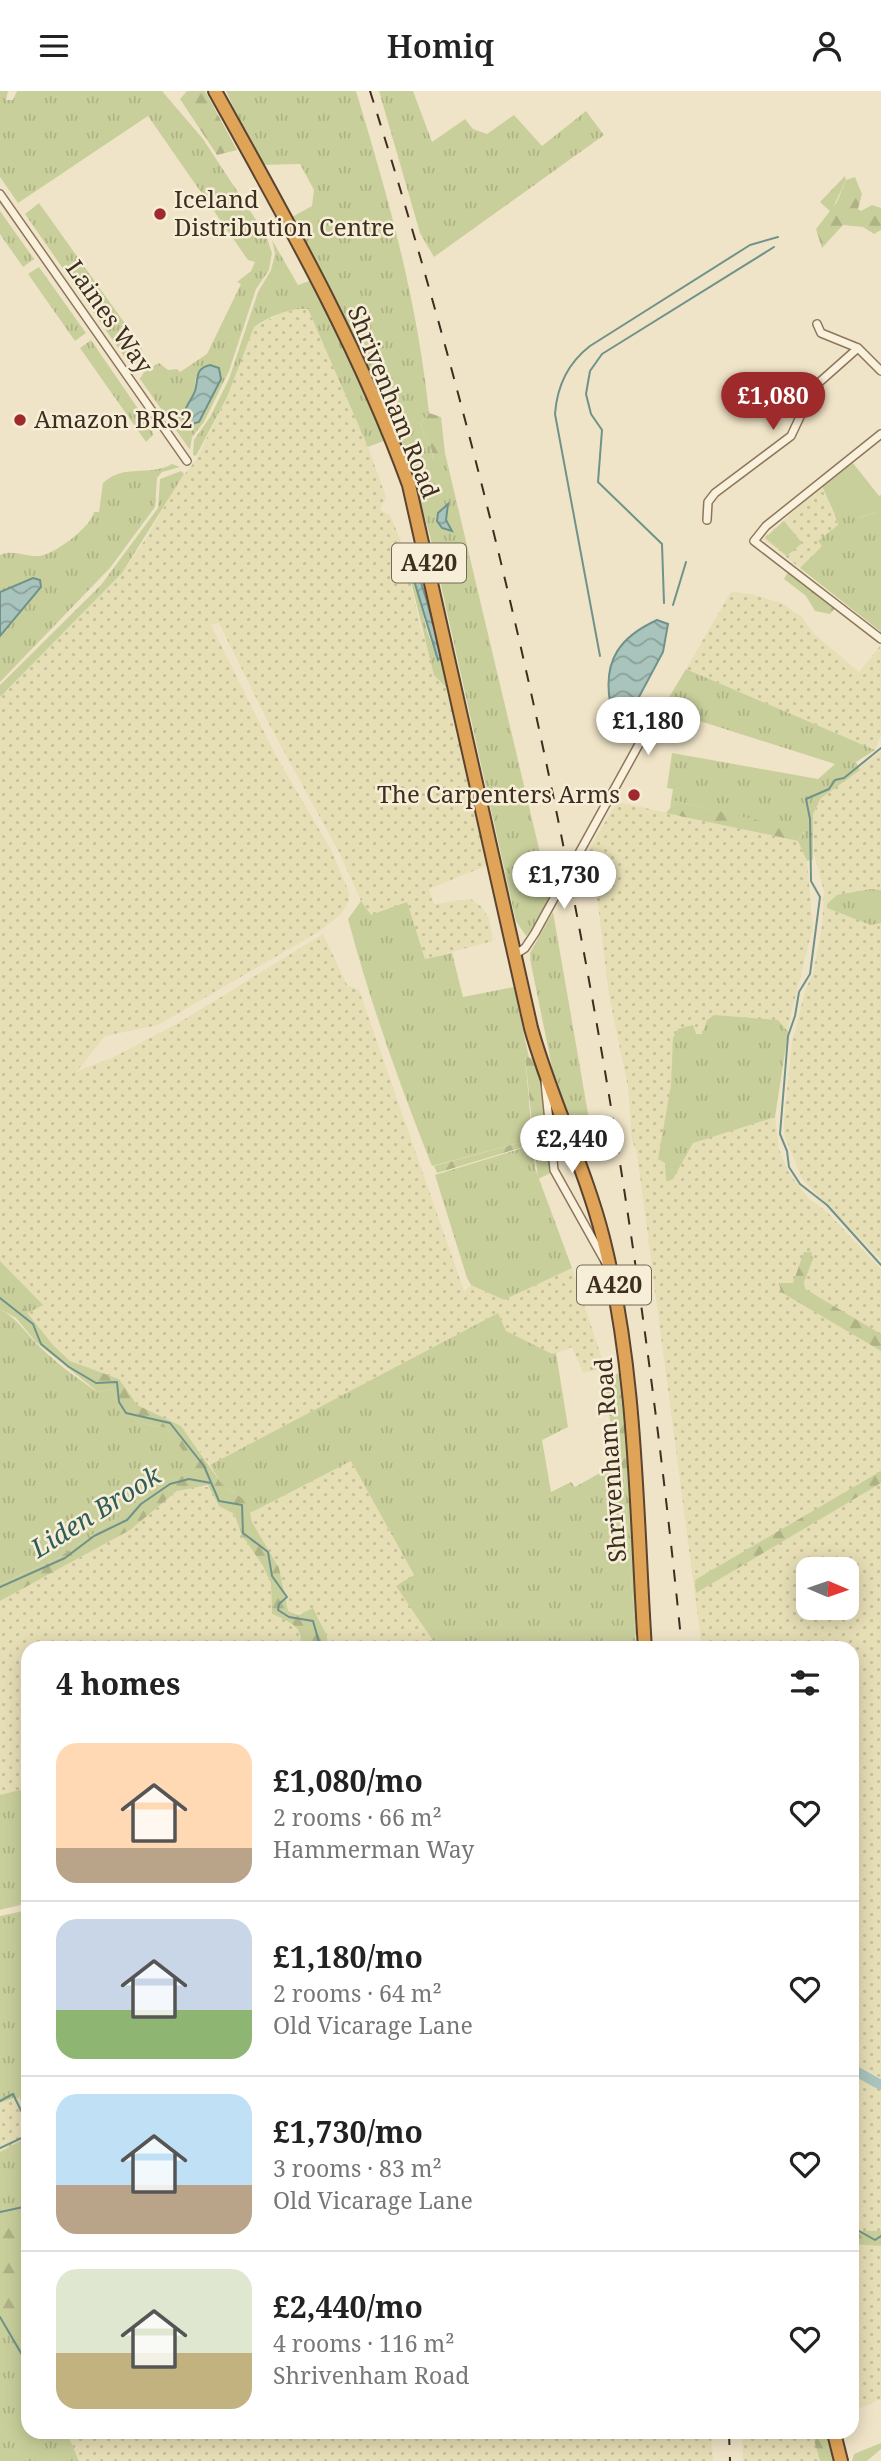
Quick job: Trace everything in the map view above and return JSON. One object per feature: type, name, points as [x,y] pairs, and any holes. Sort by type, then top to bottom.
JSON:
[{"type":"highway","name":"Shrivenham Road","points":[[216,92],[305,251],[384,422],[409,485],[545,1076],[590,1195],[610,1269],[623,1334],[633,1423],[645,1641]]},
{"type":"highway","points":[[836,2439],[841,2461]]},
{"type":"street","name":"Laines Way","points":[[0,194],[187,461]]},
{"type":"street","points":[[817,324],[821,333],[859,348],[881,371]]},
{"type":"street","points":[[707,520],[708,502],[715,493],[791,436],[814,387],[859,348]]},
{"type":"street","points":[[881,434],[766,526],[754,541],[881,639]]},
{"type":"street","points":[[516,954],[523,950],[535,933],[649,726]]},
{"type":"street","name":"Shrivenham Road","points":[[545,1076],[554,1170],[610,1269]]},
{"type":"shaded area","points":[[308,309],[368,447],[386,497],[380,510],[390,515],[402,544],[422,634],[451,692],[488,865],[429,889],[434,904],[471,899],[482,907],[489,919],[493,941],[425,959],[419,940],[371,915],[361,901],[339,852],[269,724],[219,623],[211,625],[275,754],[330,848],[349,892],[349,901],[340,915],[318,932],[158,1025],[105,1036],[77,1071],[112,1058],[182,1021],[323,934],[347,985],[359,990],[464,1291],[471,1285],[504,1300],[572,1268],[605,1368],[583,1373],[572,1347],[552,1355],[506,1331],[498,1313],[210,1465],[181,1426],[136,1405],[119,1379],[70,1361],[53,1345],[28,1313],[42,1305],[0,1261],[0,697],[122,573],[147,537],[177,484],[196,460],[227,397],[254,327],[285,311]]},
{"type":"shaded area","points":[[822,486],[838,525],[819,541],[822,546],[800,568],[763,539]]},
{"type":"shaded area","points":[[731,592],[751,594],[781,603],[801,616],[813,633],[859,672],[881,645],[881,736],[875,750],[686,669]]},
{"type":"shaded area","points":[[881,751],[881,1260],[802,1179],[784,1134],[784,1120],[792,1042],[806,988],[813,974],[822,925],[824,891],[814,854],[813,814],[821,798]]},
{"type":"shaded area","points":[[617,802],[798,841],[807,861],[813,927],[790,1018],[775,1117],[779,1149],[789,1173],[809,1199],[826,1211],[881,1269],[881,2078],[859,2067],[859,1641],[701,1641],[637,1153],[632,1140],[628,1087],[609,995],[598,904],[591,878],[584,874],[582,861]]},
{"type":"shaded area","points":[[351,1461],[414,1576],[397,1586],[433,1641],[326,1641],[319,1617],[288,1611],[279,1568],[252,1522],[250,1513]]},
{"type":"shaded area","points":[[191,1486],[210,1487],[219,1506],[234,1514],[242,1535],[263,1566],[271,1585],[272,1614],[292,1622],[299,1632],[300,1641],[21,1641],[21,1790],[0,1795],[0,1601],[130,1530],[177,1491]]},
{"type":"shaded area","points":[[859,2073],[881,2085],[881,2231],[859,2231]]},
{"type":"shaded area","points":[[19,2096],[21,2101],[21,2141],[0,2152],[0,2103]]},
{"type":"shaded area","points":[[859,2244],[881,2246],[881,2399],[859,2409]]},
{"type":"shaded area","points":[[70,2439],[711,2439],[713,2461],[79,2461]]},
{"type":"shaded area","points":[[742,2439],[814,2439],[820,2461],[743,2461]]},
{"type":"green space","points":[[0,91],[8,91],[6,100],[13,100],[17,91],[162,91],[203,139],[266,235],[272,253],[269,270],[256,289],[229,371],[204,422],[192,437],[190,450],[140,379],[144,372],[159,363],[168,370],[177,369],[180,372],[207,354],[241,284],[237,282],[251,271],[255,262],[248,260],[148,116],[18,203],[0,177]],"holes":[[[196,376],[221,379],[212,395],[194,393]]]},
{"type":"green space","points":[[187,91],[205,91],[237,150],[217,155],[180,99]]},
{"type":"green space","points":[[226,91],[356,91],[380,171],[417,330],[429,413],[421,422],[422,427],[433,460],[445,453],[546,878],[555,876],[553,892],[546,908],[526,936],[516,921],[430,536],[417,494],[370,373],[292,217],[312,206],[314,190],[300,164],[260,165]]},
{"type":"green space","points":[[379,91],[413,91],[432,142],[465,119],[473,129],[487,134],[514,115],[542,146],[586,111],[604,135],[434,257],[420,233]]},
{"type":"green space","points":[[845,176],[846,180],[831,212],[820,202]]},
{"type":"green space","points":[[855,177],[862,194],[858,209],[861,211],[872,205],[881,208],[881,230],[874,234],[863,227],[843,225],[822,248],[816,229],[837,202],[846,180]]},
{"type":"green space","points":[[39,203],[141,346],[143,354],[140,361],[130,365],[25,214]]},
{"type":"green space","points":[[0,211],[34,259],[23,267],[0,234]]},
{"type":"green space","points":[[272,240],[298,285],[312,280],[386,440],[368,447],[308,309],[301,309],[266,319],[254,327],[227,397],[196,456],[193,455],[194,440],[210,417],[229,379],[258,292],[271,270],[275,254]]},
{"type":"green space","points":[[39,267],[86,333],[75,341],[28,274]]},
{"type":"green space","points":[[91,340],[152,429],[153,435],[146,442],[80,348]]},
{"type":"green space","points":[[429,413],[441,417],[445,453],[433,461],[432,450],[421,422]]},
{"type":"green space","points":[[853,463],[879,496],[881,495],[881,511],[858,518],[853,508],[834,513],[822,486]]},
{"type":"green space","points":[[172,464],[180,467],[162,472],[157,478],[155,507],[110,568],[0,682],[0,636],[41,583],[38,579],[0,592],[0,555],[10,553],[39,556],[54,551],[80,532],[94,512],[99,512],[103,483],[111,477],[119,473],[154,470]]},
{"type":"green space","points":[[181,471],[184,474],[122,573],[0,697],[0,685],[101,585],[158,508],[160,479]]},
{"type":"green space","points":[[853,508],[859,518],[881,511],[881,632],[800,568],[822,546],[818,541],[838,525],[834,513]]},
{"type":"green space","points":[[784,521],[802,543],[787,556],[765,538]]},
{"type":"green space","points":[[402,545],[414,575],[427,631],[437,658],[438,642],[412,556],[423,556],[451,692],[434,675]]},
{"type":"green space","points":[[789,570],[835,608],[830,614],[815,611],[806,596],[784,579]]},
{"type":"green space","points":[[686,669],[875,750],[856,762],[860,770],[821,798],[813,814],[813,859],[807,861],[798,841],[804,832],[676,801],[670,808],[673,789],[667,788],[672,753],[818,779],[835,764],[662,709]]},
{"type":"green space","points":[[676,801],[804,831],[798,841],[666,813]]},
{"type":"green space","points":[[871,889],[881,890],[881,923],[871,925],[827,908],[827,904],[837,895]]},
{"type":"green space","points":[[361,901],[371,915],[407,902],[425,959],[452,953],[463,997],[514,987],[529,1058],[525,1057],[535,1168],[572,1268],[504,1300],[471,1285],[467,1278],[435,1175],[523,1148],[523,1145],[518,1143],[432,1166],[386,1044],[348,919]]},
{"type":"green space","points":[[553,912],[594,1148],[581,1148],[553,1072],[531,964],[530,953]]},
{"type":"green space","points":[[714,1015],[778,1020],[788,1032],[775,1117],[693,1143],[673,1179],[666,1181],[665,1163],[658,1159],[671,1085],[673,1038],[678,1029],[693,1025],[696,1034],[702,1034],[707,1020]]},
{"type":"green space","points":[[525,1056],[533,1059],[541,1080],[553,1172],[538,1179]]},
{"type":"green space","points":[[518,1143],[523,1144],[523,1147],[437,1173],[434,1166]]},
{"type":"green space","points":[[804,1252],[811,1252],[813,1259],[804,1282],[805,1289],[881,1334],[881,1351],[781,1292],[779,1283],[793,1283]]},
{"type":"green space","points":[[0,1261],[43,1305],[28,1313],[0,1292]]},
{"type":"green space","points":[[0,1292],[22,1306],[53,1345],[70,1361],[119,1379],[137,1405],[181,1426],[222,1484],[242,1498],[249,1508],[252,1522],[279,1568],[288,1611],[299,1615],[313,1608],[327,1641],[300,1641],[295,1626],[272,1614],[271,1584],[263,1566],[242,1535],[234,1514],[219,1506],[208,1485],[177,1491],[130,1530],[0,1601],[0,1584],[58,1558],[127,1511],[156,1483],[197,1471],[167,1428],[142,1423],[119,1411],[113,1389],[98,1392],[36,1342],[16,1318],[0,1309]]},
{"type":"green space","points":[[0,1309],[15,1320],[51,1357],[82,1381],[98,1392],[113,1389],[119,1410],[142,1423],[167,1428],[198,1471],[156,1483],[127,1511],[58,1558],[0,1584]]},
{"type":"green space","points":[[498,1313],[506,1331],[552,1354],[556,1353],[568,1427],[542,1440],[551,1492],[571,1482],[575,1487],[616,1464],[624,1473],[636,1641],[433,1641],[396,1586],[414,1575],[351,1461],[250,1513],[242,1498],[222,1484],[210,1465]]},
{"type":"green space","points":[[622,1373],[633,1488],[640,1634],[635,1635],[624,1473],[616,1464],[604,1376]]},
{"type":"green space","points":[[881,1471],[881,1483],[696,1593],[695,1580]]},
{"type":"green space","points":[[21,1790],[21,1905],[0,1910],[0,1795]]},
{"type":"green space","points":[[21,1912],[21,2101],[19,2096],[0,2103],[0,1916]]},
{"type":"green space","points":[[21,2141],[21,2208],[0,2212],[0,2152]]},
{"type":"green space","points":[[21,2208],[21,2353],[0,2317],[0,2212]]},
{"type":"green space","points":[[859,2231],[881,2231],[881,2246],[859,2244]]},
{"type":"green space","points":[[0,2317],[21,2353],[21,2439],[70,2439],[79,2461],[0,2461]]},
{"type":"green space","points":[[814,2439],[830,2439],[836,2461],[820,2461]]},
{"type":"green space","points":[[881,2443],[881,2449],[867,2461],[852,2461],[854,2454]]},
{"type":"water","points":[[210,365],[219,368],[221,379],[199,422],[185,426],[185,411],[195,391],[198,375],[201,369]]},
{"type":"water","points":[[448,504],[446,520],[452,531],[442,528],[437,521],[438,513]]},
{"type":"water","points":[[408,545],[434,629],[441,657],[438,660],[404,547]]},
{"type":"water","points":[[33,578],[40,580],[41,587],[0,636],[0,592]]},
{"type":"water","points":[[657,620],[668,624],[663,652],[624,725],[619,727],[613,719],[608,687],[612,662],[624,642]]},
{"type":"waterway","points":[[600,656],[555,414],[561,385],[570,368],[590,346],[750,245],[778,237]]},
{"type":"waterway","points":[[664,603],[662,544],[598,482],[602,430],[591,414],[586,394],[590,371],[602,354],[774,247]]},
{"type":"waterway","points":[[673,605],[686,562]]},
{"type":"waterway","points":[[881,748],[844,778],[835,780],[829,789],[806,799],[810,819],[811,881],[820,897],[810,974],[799,992],[788,1036],[780,1134],[787,1151],[789,1167],[800,1184],[827,1205],[881,1265]]},
{"type":"waterway","points":[[0,1298],[33,1324],[41,1344],[69,1367],[96,1383],[117,1382],[119,1402],[126,1413],[170,1423],[204,1466],[219,1501],[242,1505],[243,1533],[268,1552],[272,1576],[287,1597],[279,1604],[278,1610],[289,1617],[313,1621],[319,1641]]},
{"type":"waterway","name":"Liden Brook","points":[[0,1587],[65,1558],[94,1536],[127,1520],[141,1504],[170,1484],[189,1479],[211,1483]]},
{"type":"waterway","points":[[859,2073],[881,2085]]},
{"type":"waterway","points":[[0,2101],[13,2094],[21,2111]]},
{"type":"waterway","points":[[0,2148],[21,2138]]},
{"type":"waterway","points":[[0,2212],[21,2208]]},
{"type":"waterway","points":[[859,2231],[875,2240],[881,2236]]},
{"type":"waterway","points":[[0,2317],[21,2353]]},
{"type":"railway","points":[[370,91],[427,282],[479,474],[525,667],[566,862],[603,1057],[634,1254],[681,1641]]},
{"type":"railway","points":[[729,2439],[730,2461]]},
{"type":"place","name":"Iceland Distribution Centre","points":[[160,214]]},
{"type":"place","name":"Amazon BRS2","points":[[20,420]]},
{"type":"place","name":"The Carpenters Arms","points":[[634,795]]}]
